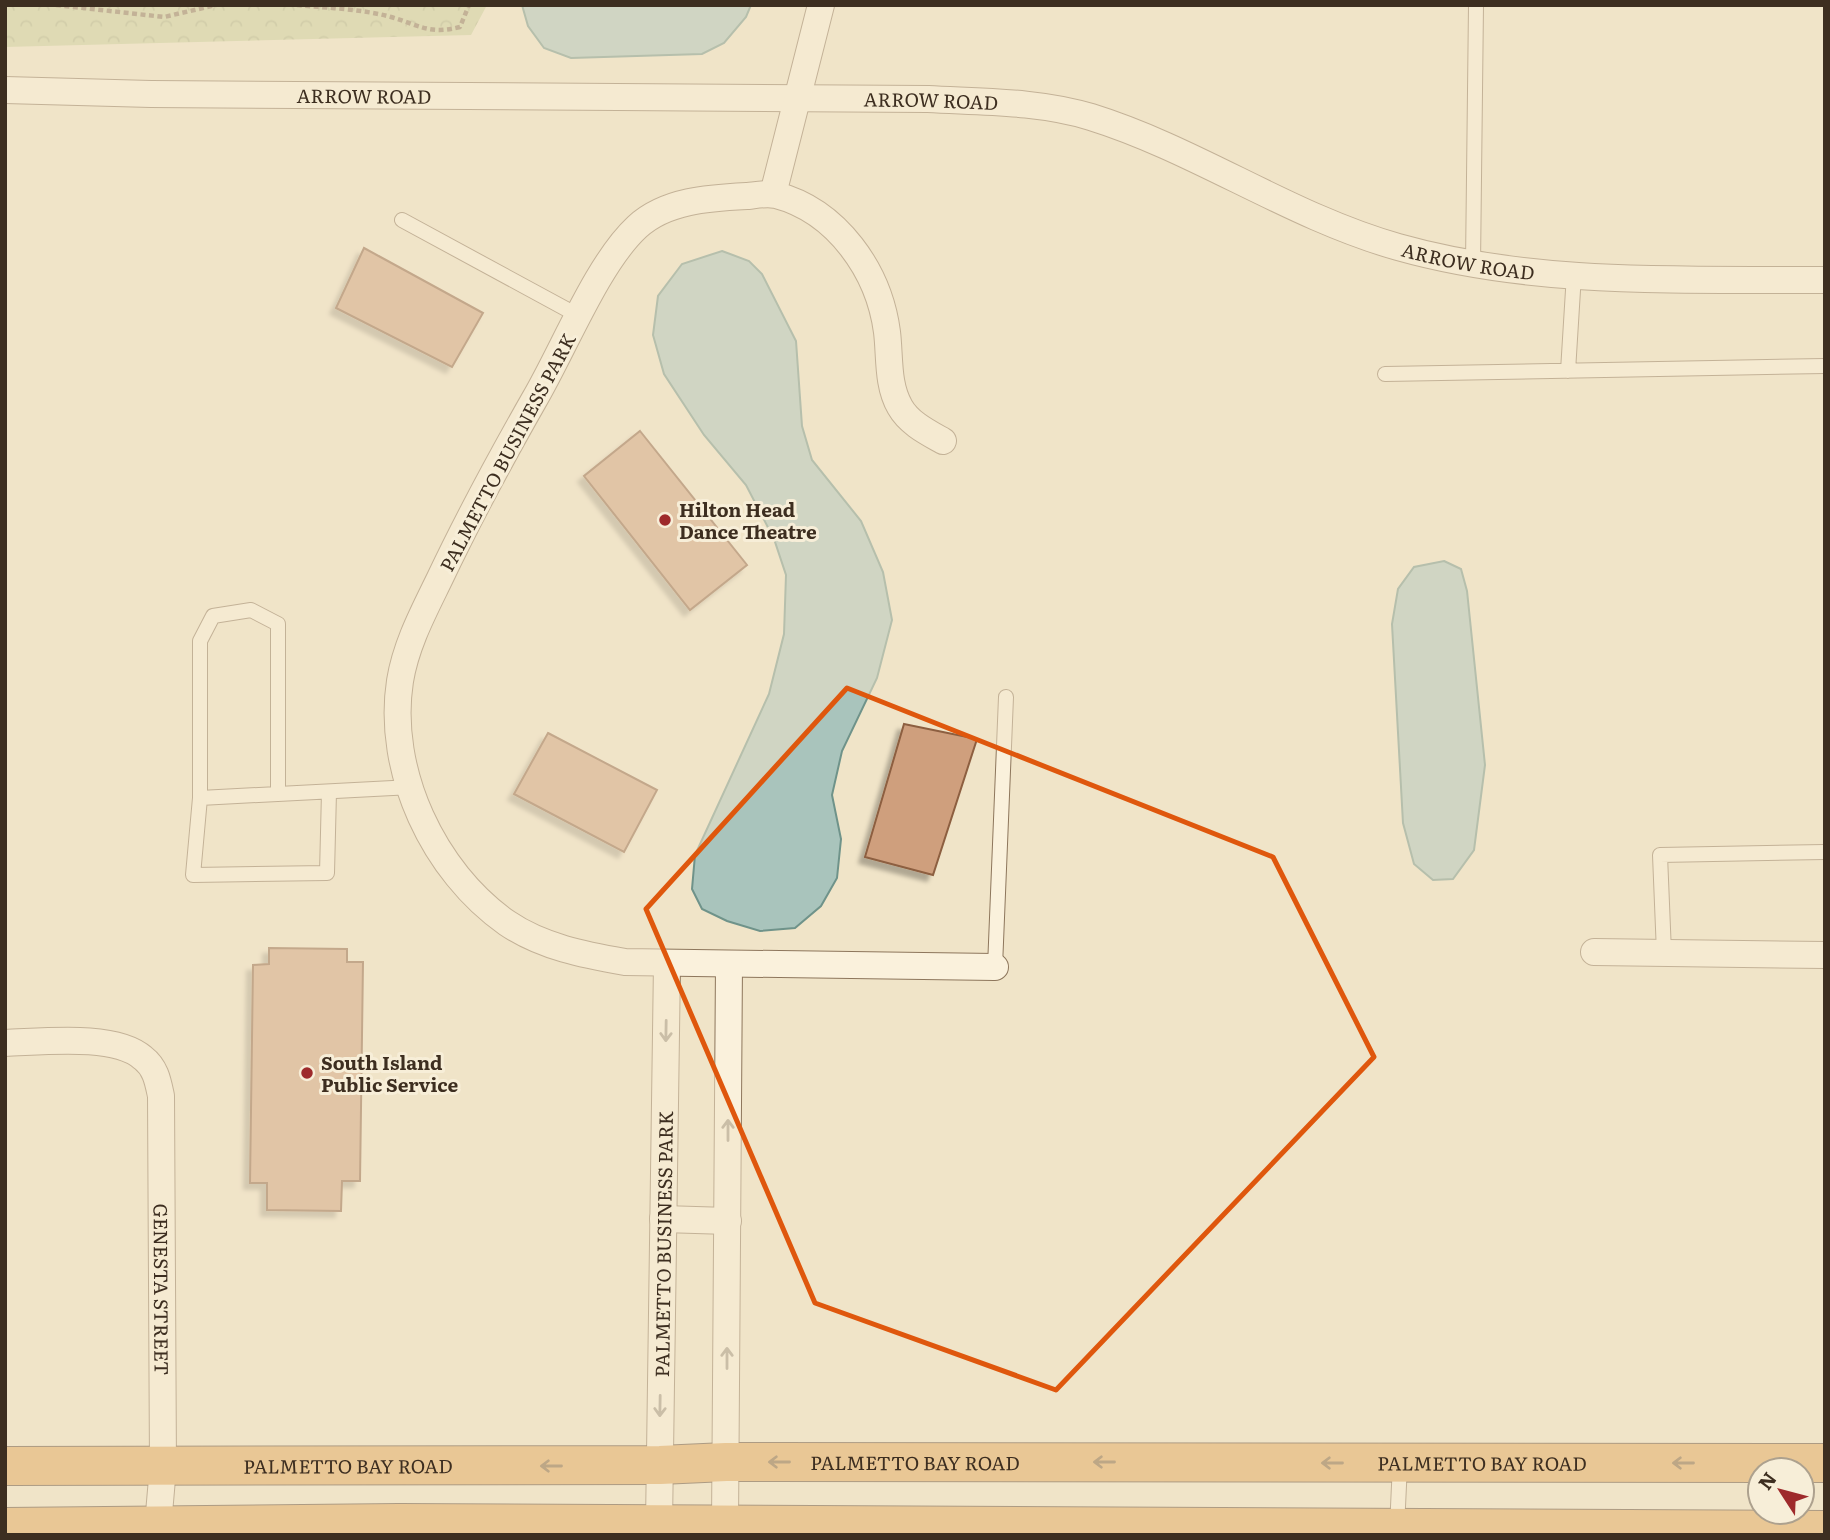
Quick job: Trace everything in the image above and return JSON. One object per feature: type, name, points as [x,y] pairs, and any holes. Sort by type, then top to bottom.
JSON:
[{"type":"highway","name":"PALMETTO BAY ROAD","points":[[5,1466],[660,1465],[726,1462],[1825,1464]]},
{"type":"highway","points":[[5,1527],[725,1524],[1396,1531],[1825,1530]]},
{"type":"street","points":[[773,194],[821,5]]},
{"type":"street","name":"ARROW ROAD","points":[[5,90],[150,94],[797,98],[1020,104],[1090,117],[1348,231],[1398,247],[1473,264],[1644,279],[1825,281]]},
{"type":"street","name":"PALMETTO BUSINESS PARK","points":[[943,441],[919,428],[900,407],[890,374],[887,328],[872,279],[851,243],[814,211],[773,194],[708,198],[663,209],[639,225],[627,238],[579,316],[482,491],[410,642],[400,681],[398,726],[421,817],[442,856],[474,896],[510,925],[568,951],[625,962],[995,967]]},
{"type":"street","points":[[1594,952],[1825,955]]},
{"type":"street","name":"PALMETTO BUSINESS PARK","points":[[659,1524],[667,963]]},
{"type":"street","points":[[725,1524],[729,964]]},
{"type":"street","name":"GENESTA STREET","points":[[5,1043],[83,1042],[121,1047],[143,1057],[157,1075],[161,1096],[163,1467],[158,1525]]},
{"type":"street","points":[[663,1219],[728,1221]]},
{"type":"lane","points":[[1473,264],[1476,5]]},
{"type":"lane","points":[[401,220],[579,316]]},
{"type":"lane","points":[[1568,371],[1574,274]]},
{"type":"lane","points":[[1385,374],[1825,366]]},
{"type":"lane","points":[[278,794],[278,624],[251,610],[213,616],[200,641],[200,798],[193,875],[327,873],[329,792]]},
{"type":"lane","points":[[995,967],[1006,697]]},
{"type":"lane","points":[[200,798],[412,787]]},
{"type":"lane","points":[[1664,953],[1660,855],[1825,852]]},
{"type":"lane","points":[[1396,1531],[1400,1463]]},
{"type":"path","points":[[56,5],[164,17],[216,5]]},
{"type":"path","points":[[298,5],[392,17],[413,27],[441,32],[460,27],[469,5]]},
{"type":"highlighted area","points":[[847,688],[1273,857],[1374,1057],[1056,1390],[815,1303],[646,909]]},
{"type":"green space","points":[[5,5],[487,5],[471,35],[5,47]]},
{"type":"water","points":[[522,5],[751,5],[746,17],[724,43],[702,54],[571,58],[544,48],[528,26]]},
{"type":"water","points":[[722,251],[749,261],[762,274],[796,341],[802,426],[812,460],[861,521],[883,572],[892,620],[877,678],[842,751],[832,795],[841,839],[837,878],[821,906],[795,928],[760,931],[727,921],[702,909],[692,889],[695,855],[769,694],[784,634],[786,575],[774,539],[746,485],[704,435],[664,374],[653,335],[658,296],[682,264]]},
{"type":"water","points":[[1444,561],[1461,569],[1467,591],[1485,765],[1474,850],[1453,879],[1433,880],[1414,864],[1403,823],[1392,624],[1398,589],[1414,567]]},
{"type":"building","points":[[364,248],[483,313],[452,367],[336,308]]},
{"type":"building","name":"Hilton Head Dance Theatre","points":[[640,431],[747,565],[690,610],[584,476]]},
{"type":"building","points":[[904,724],[977,739],[933,875],[865,857]]},
{"type":"building","points":[[548,733],[657,790],[624,852],[514,794]]},
{"type":"building","name":"South Island Public Service","points":[[269,948],[347,949],[347,962],[363,962],[360,1181],[342,1181],[341,1211],[267,1210],[267,1183],[250,1183],[253,965],[269,964]]},
{"type":"place","name":"Hilton Head Dance Theatre","points":[[665,520]]},
{"type":"place","name":"South Island Public Service","points":[[307,1073]]}]
